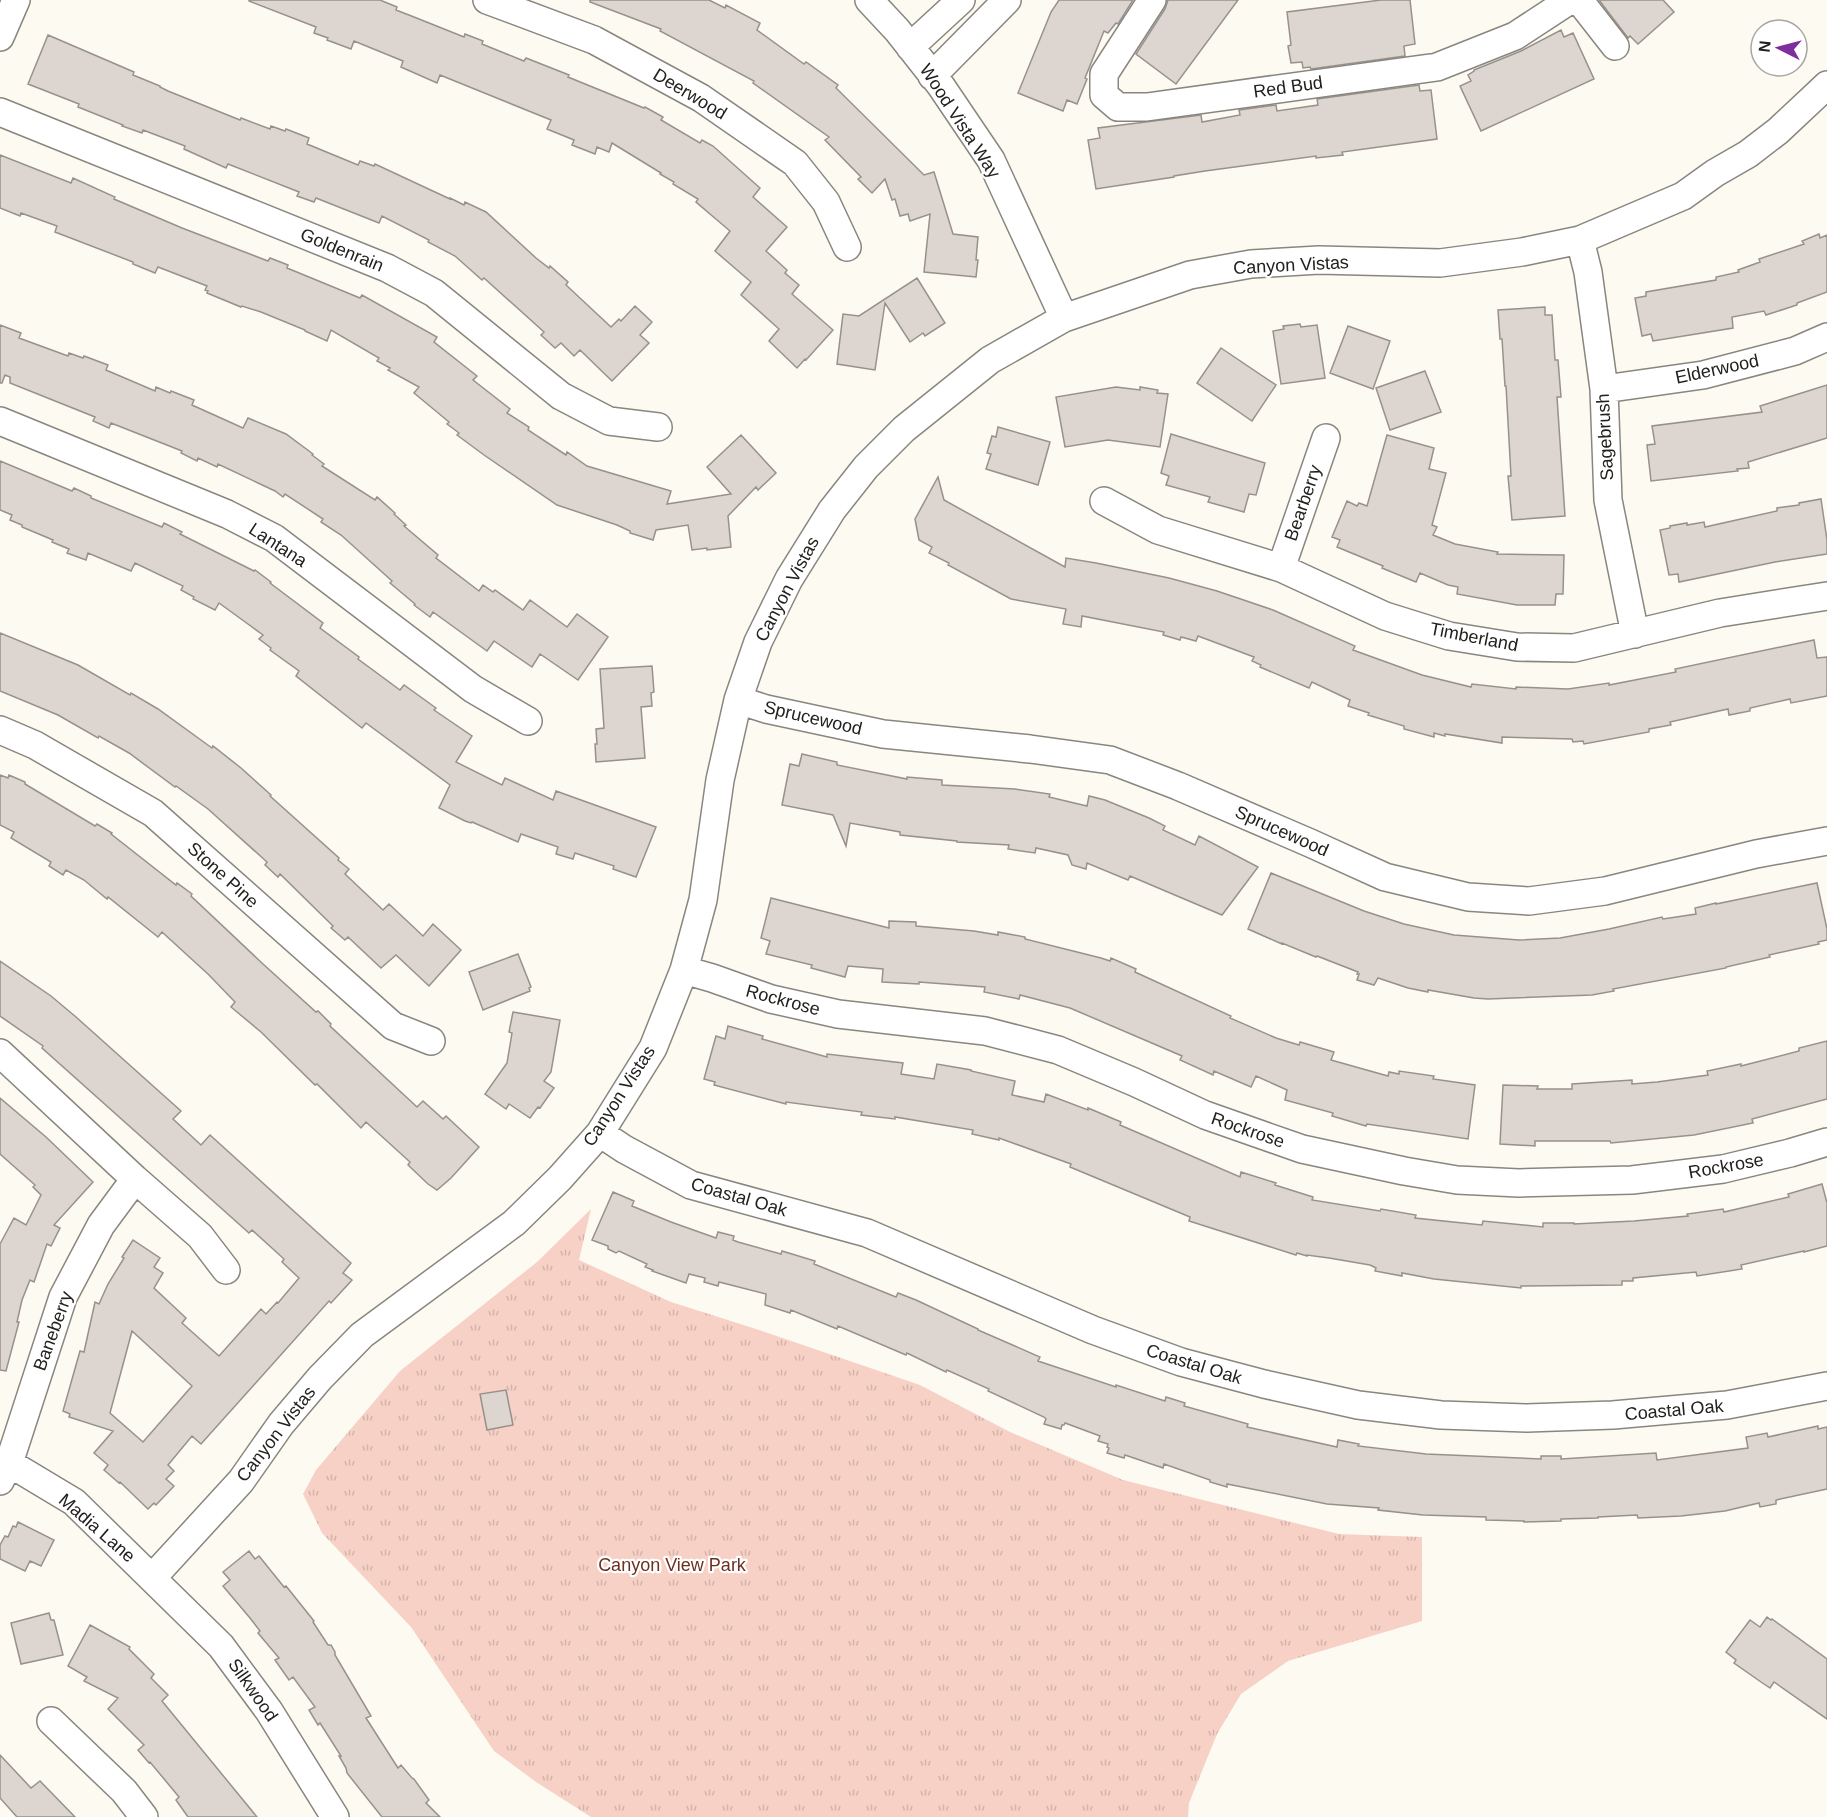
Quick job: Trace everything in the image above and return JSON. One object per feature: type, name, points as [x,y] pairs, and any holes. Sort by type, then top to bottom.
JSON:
[{"type":"street","points":[[0,37],[16,0]]},
{"type":"street","name":"Deerwood","points":[[487,0],[594,40],[711,104],[795,163],[826,202],[847,247]]},
{"type":"street","name":"Wood Vista Way","points":[[869,0],[897,30],[941,86],[991,160],[1064,318]]},
{"type":"street","points":[[910,47],[961,0]]},
{"type":"street","points":[[932,76],[1006,0]]},
{"type":"street","name":"Red Bud","points":[[1152,0],[1104,74],[1104,95],[1118,107],[1147,107],[1437,67],[1515,36],[1570,0]]},
{"type":"street","points":[[1579,0],[1615,46]]},
{"type":"street","name":"Canyon Vistas","points":[[152,1578],[241,1480],[281,1424],[320,1378],[362,1335],[514,1223],[560,1178],[600,1133],[653,1048],[684,970],[704,900],[720,780],[738,700],[758,642],[789,579],[832,510],[866,467],[904,429],[990,360],[1064,318],[1190,275],[1251,264],[1319,260],[1440,263],[1522,252],[1580,240],[1683,196],[1715,173],[1748,154],[1778,131],[1827,85]]},
{"type":"street","name":"Goldenrain","points":[[0,112],[387,268],[434,293],[561,396],[609,422],[658,428]]},
{"type":"street","name":"Sagebrush","points":[[1580,240],[1588,272],[1604,389],[1608,500],[1635,634]]},
{"type":"street","name":"Elderwood","points":[[1604,389],[1703,375],[1795,351],[1827,337]]},
{"type":"street","name":"Lantana","points":[[0,422],[227,514],[274,538],[473,690],[528,721]]},
{"type":"street","name":"Bearberry","points":[[1281,568],[1326,438]]},
{"type":"street","name":"Timberland","points":[[1104,501],[1158,530],[1281,568],[1385,616],[1449,636],[1517,647],[1574,648],[1720,614],[1827,596]]},
{"type":"street","name":"Sprucewood","points":[[738,700],[766,709],[883,734],[1030,749],[1110,760],[1178,786],[1385,877],[1468,897],[1529,902],[1605,891],[1756,854],[1827,841]]},
{"type":"street","name":"Stone Pine","points":[[0,730],[35,745],[153,813],[393,1026],[431,1041]]},
{"type":"street","name":"Rockrose","points":[[684,970],[771,999],[838,1014],[985,1031],[1058,1050],[1205,1115],[1302,1149],[1457,1180],[1519,1183],[1632,1180],[1722,1169],[1827,1142]]},
{"type":"street","points":[[0,1053],[135,1179],[201,1236],[226,1270]]},
{"type":"street","name":"Coastal Oak","points":[[600,1133],[624,1149],[691,1185],[867,1233],[1093,1330],[1181,1362],[1358,1405],[1441,1414],[1527,1418],[1603,1416],[1727,1405],[1827,1386]]},
{"type":"street","name":"Baneberry","points":[[4,1472],[63,1297],[101,1226],[135,1179]]},
{"type":"street","name":"Madia Lane","points":[[4,1472],[74,1502],[152,1578]]},
{"type":"street","name":"Silkwood","points":[[152,1578],[221,1646],[269,1711],[335,1817]]},
{"type":"street","points":[[51,1721],[124,1791],[144,1817]]},
{"type":"green space","name":"Canyon View Park","points":[[591,1209],[579,1260],[671,1302],[920,1385],[1010,1432],[1123,1480],[1339,1534],[1422,1537],[1422,1621],[1288,1661],[1241,1694],[1217,1734],[1189,1803],[1188,1817],[591,1817],[536,1782],[494,1751],[411,1627],[322,1533],[303,1494],[316,1470],[400,1371],[537,1262]]},
{"type":"building","points":[[249,0],[380,0],[397,7],[396,10],[464,37],[465,34],[483,41],[482,44],[524,61],[526,58],[569,75],[568,77],[645,107],[663,117],[661,120],[700,143],[702,140],[713,146],[760,188],[753,197],[787,227],[766,251],[787,270],[785,273],[799,285],[792,294],[833,330],[797,368],[769,341],[779,329],[741,295],[751,282],[715,251],[730,231],[696,202],[698,199],[612,143],[609,152],[597,147],[595,154],[572,145],[574,140],[547,129],[551,120],[440,75],[437,83],[401,67],[403,61],[354,41],[351,49],[327,40],[328,38],[314,33],[316,27]]},
{"type":"building","points":[[590,0],[709,0],[725,8],[726,5],[760,23],[757,30],[838,85],[836,88],[924,175],[934,172],[953,234],[978,237],[976,277],[924,272],[930,214],[910,221],[908,214],[900,216],[885,179],[872,193],[858,179],[861,177],[825,140],[829,137],[753,83],[754,81],[660,31],[661,29],[590,2]]},
{"type":"building","points":[[1059,0],[1133,0],[1118,24],[1116,23],[1108,33],[1104,31],[1077,104],[1067,100],[1063,111],[1018,93],[1051,12]]},
{"type":"building","points":[[1168,0],[1238,0],[1176,84],[1136,54],[1165,9]]},
{"type":"building","points":[[1381,0],[1410,0],[1415,44],[1404,46],[1405,56],[1311,69],[1310,67],[1303,68],[1302,62],[1291,63],[1287,12]]},
{"type":"building","points":[[1599,0],[1663,0],[1674,12],[1638,44],[1630,36],[1628,38]]},
{"type":"building","points":[[1561,30],[1564,37],[1573,33],[1594,79],[1481,131],[1460,86],[1471,81],[1468,75],[1474,70],[1521,51]]},
{"type":"building","points":[[48,35],[134,72],[133,75],[168,91],[240,120],[241,118],[270,129],[271,126],[285,131],[286,129],[309,138],[307,144],[358,165],[360,161],[374,166],[375,164],[450,199],[464,205],[465,202],[486,212],[536,258],[549,268],[550,266],[568,282],[566,285],[611,327],[619,319],[621,321],[635,306],[652,322],[640,335],[649,343],[612,381],[580,350],[574,356],[561,343],[555,348],[541,335],[544,332],[484,278],[482,280],[455,256],[382,216],[379,223],[316,198],[314,202],[297,196],[299,192],[228,164],[226,168],[184,149],[185,146],[143,130],[142,133],[122,126],[78,107],[79,104],[28,84]]},
{"type":"building","points":[[1419,85],[1420,91],[1431,90],[1437,139],[1342,152],[1343,155],[1316,158],[1316,156],[1205,171],[1096,189],[1088,140],[1100,138],[1098,128],[1201,115],[1202,122],[1240,115],[1239,110],[1276,105],[1277,111],[1318,105],[1317,99]]},
{"type":"building","points":[[0,155],[71,183],[73,178],[115,197],[114,199],[182,228],[268,261],[270,258],[288,265],[287,268],[360,298],[362,295],[437,337],[434,342],[477,376],[473,380],[510,409],[507,413],[529,427],[528,430],[587,466],[671,491],[667,504],[731,494],[707,467],[741,435],[776,473],[758,490],[756,487],[728,516],[731,547],[692,550],[688,525],[656,530],[653,540],[557,505],[457,435],[459,433],[447,424],[449,422],[414,393],[419,387],[388,370],[390,368],[377,361],[379,358],[331,330],[327,341],[261,312],[241,307],[207,293],[208,291],[205,290],[207,286],[158,267],[155,273],[133,262],[55,232],[57,226],[0,208]]},
{"type":"building","points":[[1819,234],[1820,238],[1827,235],[1827,292],[1766,315],[1764,311],[1732,317],[1733,328],[1653,341],[1651,334],[1642,336],[1635,298],[1646,296],[1646,292],[1716,280],[1716,277],[1739,272],[1738,270],[1760,262],[1759,259],[1804,244],[1802,241]]},
{"type":"building","points":[[917,278],[945,323],[925,336],[923,333],[910,342],[885,303],[875,370],[837,364],[843,314],[859,316]]},
{"type":"building","points":[[1545,307],[1545,315],[1552,315],[1555,360],[1558,360],[1561,397],[1557,397],[1565,516],[1512,520],[1508,476],[1511,476],[1506,386],[1498,310]]},
{"type":"building","points":[[1300,324],[1301,327],[1317,325],[1325,378],[1281,384],[1273,331],[1284,329],[1283,326]]},
{"type":"building","points":[[0,325],[21,333],[19,338],[68,356],[69,353],[83,358],[84,356],[108,365],[106,370],[155,391],[156,387],[194,400],[192,405],[243,428],[248,418],[286,434],[313,454],[324,464],[322,466],[375,500],[377,497],[395,513],[406,525],[404,526],[438,555],[436,558],[479,591],[483,585],[493,592],[495,590],[523,610],[530,600],[567,627],[577,614],[608,637],[578,680],[540,654],[532,667],[494,641],[487,651],[433,612],[430,617],[414,605],[390,583],[392,581],[341,535],[321,522],[323,519],[285,494],[283,497],[218,464],[217,467],[198,458],[197,461],[181,453],[182,451],[111,423],[109,428],[93,421],[95,417],[10,383],[10,377],[5,375],[0,383]]},
{"type":"building","points":[[1348,326],[1390,341],[1373,389],[1330,373]]},
{"type":"building","points":[[1221,348],[1276,385],[1252,421],[1197,383]]},
{"type":"building","points":[[1425,371],[1441,412],[1390,430],[1376,388]]},
{"type":"building","points":[[1827,385],[1827,438],[1748,462],[1749,468],[1737,469],[1738,471],[1651,481],[1647,445],[1655,444],[1652,426],[1762,412],[1760,406]]},
{"type":"building","points":[[1116,387],[1140,390],[1140,387],[1168,394],[1160,447],[1108,440],[1065,447],[1056,397]]},
{"type":"building","points":[[998,427],[1050,442],[1038,485],[986,469],[991,454],[987,453],[992,436],[996,437]]},
{"type":"building","points":[[1171,434],[1265,463],[1256,495],[1249,494],[1244,512],[1208,502],[1210,497],[1166,485],[1169,476],[1161,473]]},
{"type":"building","points":[[1387,435],[1434,448],[1429,469],[1446,473],[1432,525],[1437,527],[1433,535],[1455,544],[1498,552],[1497,554],[1564,555],[1563,594],[1556,594],[1555,605],[1517,605],[1457,594],[1458,587],[1420,573],[1416,582],[1337,547],[1340,540],[1332,537],[1347,501],[1357,506],[1359,503],[1367,506]]},
{"type":"building","points":[[0,461],[72,491],[74,488],[91,498],[162,527],[164,523],[182,532],[180,534],[255,570],[323,623],[320,628],[359,657],[358,659],[400,690],[404,685],[436,708],[434,710],[472,736],[456,762],[502,785],[505,778],[553,800],[556,791],[656,827],[636,877],[613,869],[614,866],[575,853],[573,859],[556,854],[558,847],[521,834],[518,842],[439,808],[450,785],[366,723],[362,728],[296,676],[299,671],[259,639],[263,635],[219,603],[215,610],[181,590],[183,586],[135,563],[131,571],[88,553],[86,560],[67,553],[69,549],[10,520],[12,515],[0,510]]},
{"type":"building","points":[[938,477],[944,500],[1065,567],[1066,558],[1169,578],[1217,591],[1273,610],[1355,646],[1353,650],[1422,675],[1471,687],[1472,684],[1516,689],[1516,687],[1568,689],[1609,683],[1609,685],[1676,672],[1675,669],[1814,640],[1817,658],[1827,657],[1827,696],[1791,703],[1790,699],[1729,715],[1728,709],[1670,722],[1671,725],[1649,729],[1649,732],[1584,744],[1583,741],[1573,742],[1572,739],[1502,737],[1502,743],[1434,733],[1434,737],[1404,729],[1404,726],[1368,715],[1369,713],[1348,706],[1350,700],[1312,682],[1309,688],[1260,667],[1261,665],[1252,661],[1254,657],[1198,636],[1196,641],[1181,637],[1180,640],[1163,635],[1164,632],[1082,616],[1081,627],[1063,624],[1066,609],[1011,599],[929,553],[932,547],[919,540],[915,519]]},
{"type":"building","points":[[1821,499],[1827,554],[1775,562],[1679,582],[1678,574],[1669,575],[1660,530],[1687,523],[1687,525],[1704,522],[1705,527]]},
{"type":"building","points":[[0,633],[78,665],[130,695],[131,693],[158,709],[212,748],[213,746],[241,768],[339,858],[338,860],[349,869],[345,874],[383,910],[389,904],[423,936],[433,924],[461,950],[429,986],[396,955],[381,968],[348,937],[345,940],[331,928],[333,926],[280,874],[278,877],[265,865],[267,862],[208,809],[129,753],[58,715],[0,691]]},
{"type":"building","points":[[652,666],[654,692],[651,693],[652,706],[641,707],[645,758],[596,762],[596,729],[604,728],[600,669]]},
{"type":"building","points":[[802,754],[837,762],[837,765],[907,779],[907,777],[942,780],[942,785],[1015,789],[1050,794],[1049,797],[1087,806],[1089,796],[1149,818],[1165,826],[1163,830],[1195,845],[1199,836],[1258,867],[1222,915],[1130,876],[1128,880],[1087,863],[1086,869],[1072,865],[1068,855],[1036,848],[1035,853],[1008,849],[1009,845],[900,835],[900,832],[850,823],[846,846],[833,815],[782,805],[790,764],[799,766]]},
{"type":"building","points":[[0,775],[8,778],[9,775],[25,782],[95,826],[97,824],[112,833],[176,885],[177,883],[192,894],[191,896],[316,1012],[318,1011],[331,1024],[330,1026],[417,1107],[423,1101],[443,1119],[446,1116],[479,1147],[437,1190],[428,1184],[408,1165],[410,1162],[366,1122],[361,1128],[317,1084],[315,1085],[261,1032],[231,1007],[235,1002],[162,932],[158,937],[84,880],[66,870],[63,875],[49,866],[51,862],[11,838],[14,832],[0,825]]},
{"type":"building","points":[[1271,873],[1364,911],[1404,924],[1454,935],[1519,940],[1560,938],[1662,917],[1663,919],[1696,914],[1695,908],[1817,883],[1827,929],[1827,940],[1726,968],[1592,995],[1474,998],[1408,988],[1378,978],[1374,985],[1357,980],[1358,972],[1248,929]]},
{"type":"building","points":[[771,898],[889,928],[889,921],[916,922],[916,926],[998,935],[998,932],[1025,937],[1025,939],[1110,961],[1111,958],[1136,969],[1135,972],[1276,1038],[1334,1052],[1331,1060],[1388,1076],[1389,1072],[1399,1074],[1399,1071],[1475,1085],[1468,1139],[1367,1124],[1366,1126],[1332,1116],[1333,1113],[1285,1100],[1287,1090],[1256,1076],[1251,1087],[1214,1071],[1213,1075],[1180,1060],[1182,1056],[1070,1008],[1020,995],[1019,999],[984,992],[985,987],[882,982],[883,969],[848,966],[845,977],[811,968],[812,965],[766,954],[770,941],[761,938]]},
{"type":"building","points":[[518,954],[531,987],[530,991],[483,1010],[469,972]]},
{"type":"building","points":[[0,961],[51,996],[181,1111],[173,1119],[201,1145],[210,1135],[351,1263],[343,1273],[352,1280],[331,1303],[329,1301],[201,1444],[192,1436],[168,1465],[174,1471],[166,1479],[174,1486],[156,1505],[154,1503],[148,1509],[104,1470],[108,1465],[94,1453],[113,1431],[69,1417],[70,1414],[63,1411],[80,1351],[84,1352],[95,1302],[99,1304],[133,1240],[160,1258],[154,1267],[163,1273],[154,1288],[186,1318],[182,1323],[219,1356],[261,1309],[266,1314],[299,1278],[282,1262],[284,1259],[252,1230],[249,1233],[42,1048],[43,1046],[0,1016]],"holes":[[[132,1331],[192,1386],[143,1442],[110,1413]]]},
{"type":"building","points":[[513,1012],[560,1020],[551,1072],[544,1081],[554,1088],[530,1118],[509,1104],[506,1109],[485,1094],[507,1063]]},
{"type":"building","points":[[728,1026],[763,1036],[762,1039],[827,1057],[827,1054],[903,1063],[901,1074],[934,1079],[937,1064],[1015,1081],[1012,1095],[1044,1102],[1046,1094],[1088,1110],[1088,1108],[1121,1122],[1120,1125],[1240,1177],[1241,1172],[1276,1183],[1275,1185],[1313,1197],[1312,1200],[1416,1215],[1415,1218],[1482,1225],[1483,1221],[1543,1227],[1543,1223],[1634,1221],[1688,1216],[1687,1214],[1723,1209],[1724,1212],[1789,1197],[1788,1194],[1822,1184],[1827,1203],[1827,1246],[1741,1265],[1742,1269],[1697,1276],[1696,1272],[1633,1278],[1633,1281],[1622,1281],[1622,1285],[1521,1286],[1521,1288],[1434,1279],[1402,1273],[1402,1276],[1375,1271],[1376,1268],[1370,1265],[1297,1253],[1296,1255],[1189,1221],[1190,1217],[1070,1167],[1071,1164],[999,1138],[999,1140],[972,1134],[973,1130],[895,1117],[895,1119],[861,1115],[862,1112],[786,1102],[786,1104],[714,1085],[715,1082],[704,1079],[716,1036],[725,1039]]},
{"type":"building","points":[[1827,1041],[1827,1099],[1752,1119],[1753,1123],[1694,1135],[1611,1143],[1610,1141],[1535,1141],[1535,1146],[1500,1144],[1503,1085],[1538,1086],[1537,1089],[1572,1089],[1572,1084],[1632,1080],[1632,1084],[1657,1082],[1708,1075],[1707,1071],[1741,1064],[1741,1066]]},
{"type":"building","points":[[0,1098],[46,1137],[93,1182],[54,1225],[60,1228],[51,1246],[47,1244],[34,1282],[30,1280],[22,1300],[17,1322],[19,1322],[6,1371],[0,1370],[0,1244],[14,1218],[26,1225],[41,1195],[33,1187],[35,1185],[0,1154]]},
{"type":"building","points":[[613,1192],[634,1201],[632,1206],[671,1222],[716,1238],[718,1232],[734,1236],[733,1240],[738,1242],[781,1254],[782,1251],[815,1261],[814,1264],[896,1297],[898,1293],[916,1300],[1040,1357],[1038,1361],[1165,1401],[1166,1397],[1185,1403],[1184,1406],[1248,1424],[1247,1427],[1337,1447],[1338,1440],[1359,1444],[1358,1446],[1426,1454],[1541,1459],[1541,1456],[1561,1456],[1561,1459],[1656,1453],[1657,1460],[1748,1448],[1746,1437],[1767,1433],[1768,1437],[1818,1426],[1818,1429],[1827,1427],[1827,1489],[1776,1500],[1776,1504],[1760,1507],[1759,1503],[1725,1511],[1681,1516],[1638,1518],[1637,1515],[1524,1522],[1486,1520],[1486,1517],[1423,1515],[1378,1510],[1379,1508],[1327,1504],[1227,1484],[1227,1487],[1164,1464],[1163,1468],[1125,1455],[1124,1458],[1107,1453],[1108,1444],[1098,1441],[1100,1436],[1065,1423],[1061,1429],[1044,1424],[1046,1419],[1044,1417],[947,1370],[946,1372],[907,1353],[906,1355],[838,1326],[837,1329],[791,1310],[790,1313],[765,1305],[766,1294],[719,1282],[718,1286],[704,1282],[705,1278],[689,1274],[686,1283],[652,1271],[645,1267],[647,1264],[619,1251],[616,1253],[608,1249],[608,1246],[592,1240]]},
{"type":"building","points":[[506,1390],[513,1425],[487,1430],[480,1394]]},
{"type":"building","points":[[18,1522],[54,1540],[41,1566],[30,1561],[25,1571],[0,1559],[0,1545]]},
{"type":"building","points":[[249,1551],[255,1559],[259,1556],[314,1621],[328,1645],[331,1645],[371,1716],[366,1718],[398,1768],[401,1765],[414,1779],[429,1800],[426,1803],[440,1817],[382,1817],[347,1773],[339,1756],[341,1756],[309,1710],[315,1707],[293,1677],[289,1680],[275,1660],[279,1658],[223,1586],[230,1580],[223,1572]]},
{"type":"building","points":[[49,1613],[51,1620],[54,1620],[63,1655],[21,1664],[11,1623]]},
{"type":"building","points":[[1767,1617],[1827,1659],[1827,1719],[1774,1682],[1770,1688],[1734,1663],[1736,1660],[1726,1652],[1750,1620],[1760,1627]]},
{"type":"building","points":[[90,1625],[130,1647],[129,1649],[154,1674],[151,1678],[168,1695],[162,1701],[257,1817],[188,1817],[176,1800],[179,1797],[138,1750],[144,1745],[108,1709],[118,1698],[84,1681],[87,1677],[68,1666]]},
{"type":"building","points":[[0,1755],[31,1788],[40,1781],[75,1817],[17,1817],[0,1798]]}]
